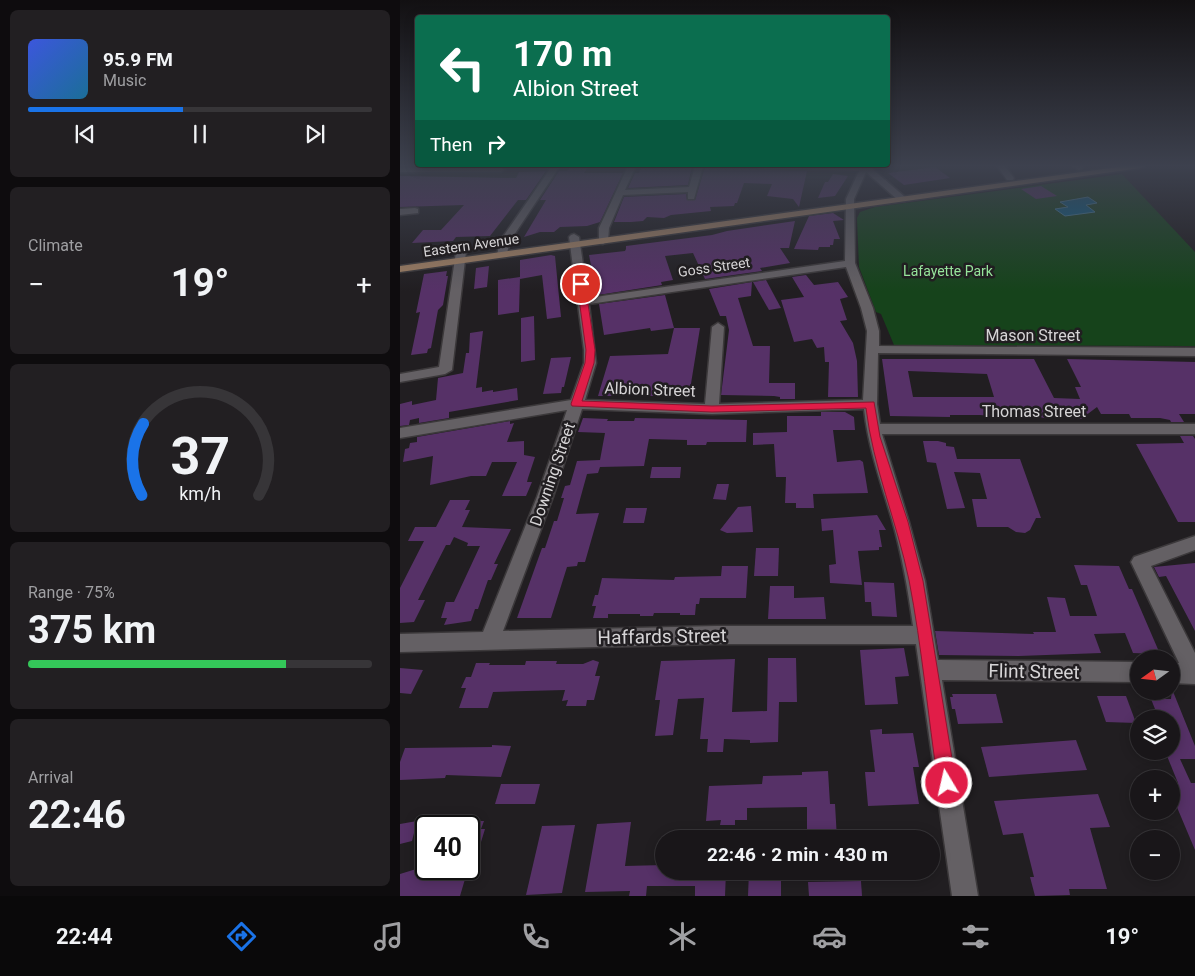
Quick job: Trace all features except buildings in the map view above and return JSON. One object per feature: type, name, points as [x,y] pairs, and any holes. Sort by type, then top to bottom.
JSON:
[{"type":"main road","name":"Eastern Avenue","points":[[400,269],[460,257],[815,208]]},
{"type":"main road","name":"Eastern Avenue","points":[[400,261],[460,257]]},
{"type":"street","points":[[502,251],[529,208]]},
{"type":"street","points":[[603,237],[614,208]]},
{"type":"street","points":[[850,208],[850,263],[870,318],[873,335],[870,404],[873,429],[916,581],[923,636],[965,896]]},
{"type":"street","points":[[400,212],[415,211]]},
{"type":"street","name":"Downing Street","points":[[490,640],[544,497],[576,404],[590,356],[574,241]]},
{"type":"street","points":[[400,378],[445,370],[460,257]]},
{"type":"street","name":"Goss Street","points":[[583,302],[850,263]]},
{"type":"street","points":[[712,409],[718,328]]},
{"type":"street","name":"Mason Street","points":[[871,349],[916,352],[1195,352]]},
{"type":"street","name":"Albion Street","points":[[400,433],[576,404],[712,409],[870,404]]},
{"type":"street","name":"Thomas Street","points":[[873,429],[1195,429]]},
{"type":"street","points":[[1180,673],[1195,673],[1140,562],[1195,543]]},
{"type":"street","name":"Haffards Street","points":[[400,643],[716,635],[923,636]]},
{"type":"street","name":"Flint Street","points":[[929,670],[1130,672]]},
{"type":"green space","name":"Lafayette Park","points":[[873,208],[1154,208],[1195,252],[1195,346],[894,345],[881,314],[876,312],[859,267],[857,218],[860,212]]},
{"type":"water","points":[[1090,208],[1095,212],[1065,216],[1055,209]]},
{"type":"route","points":[[581,284],[590,363],[576,404],[712,409],[870,404],[875,437],[902,522],[916,581],[947,783]]}]
